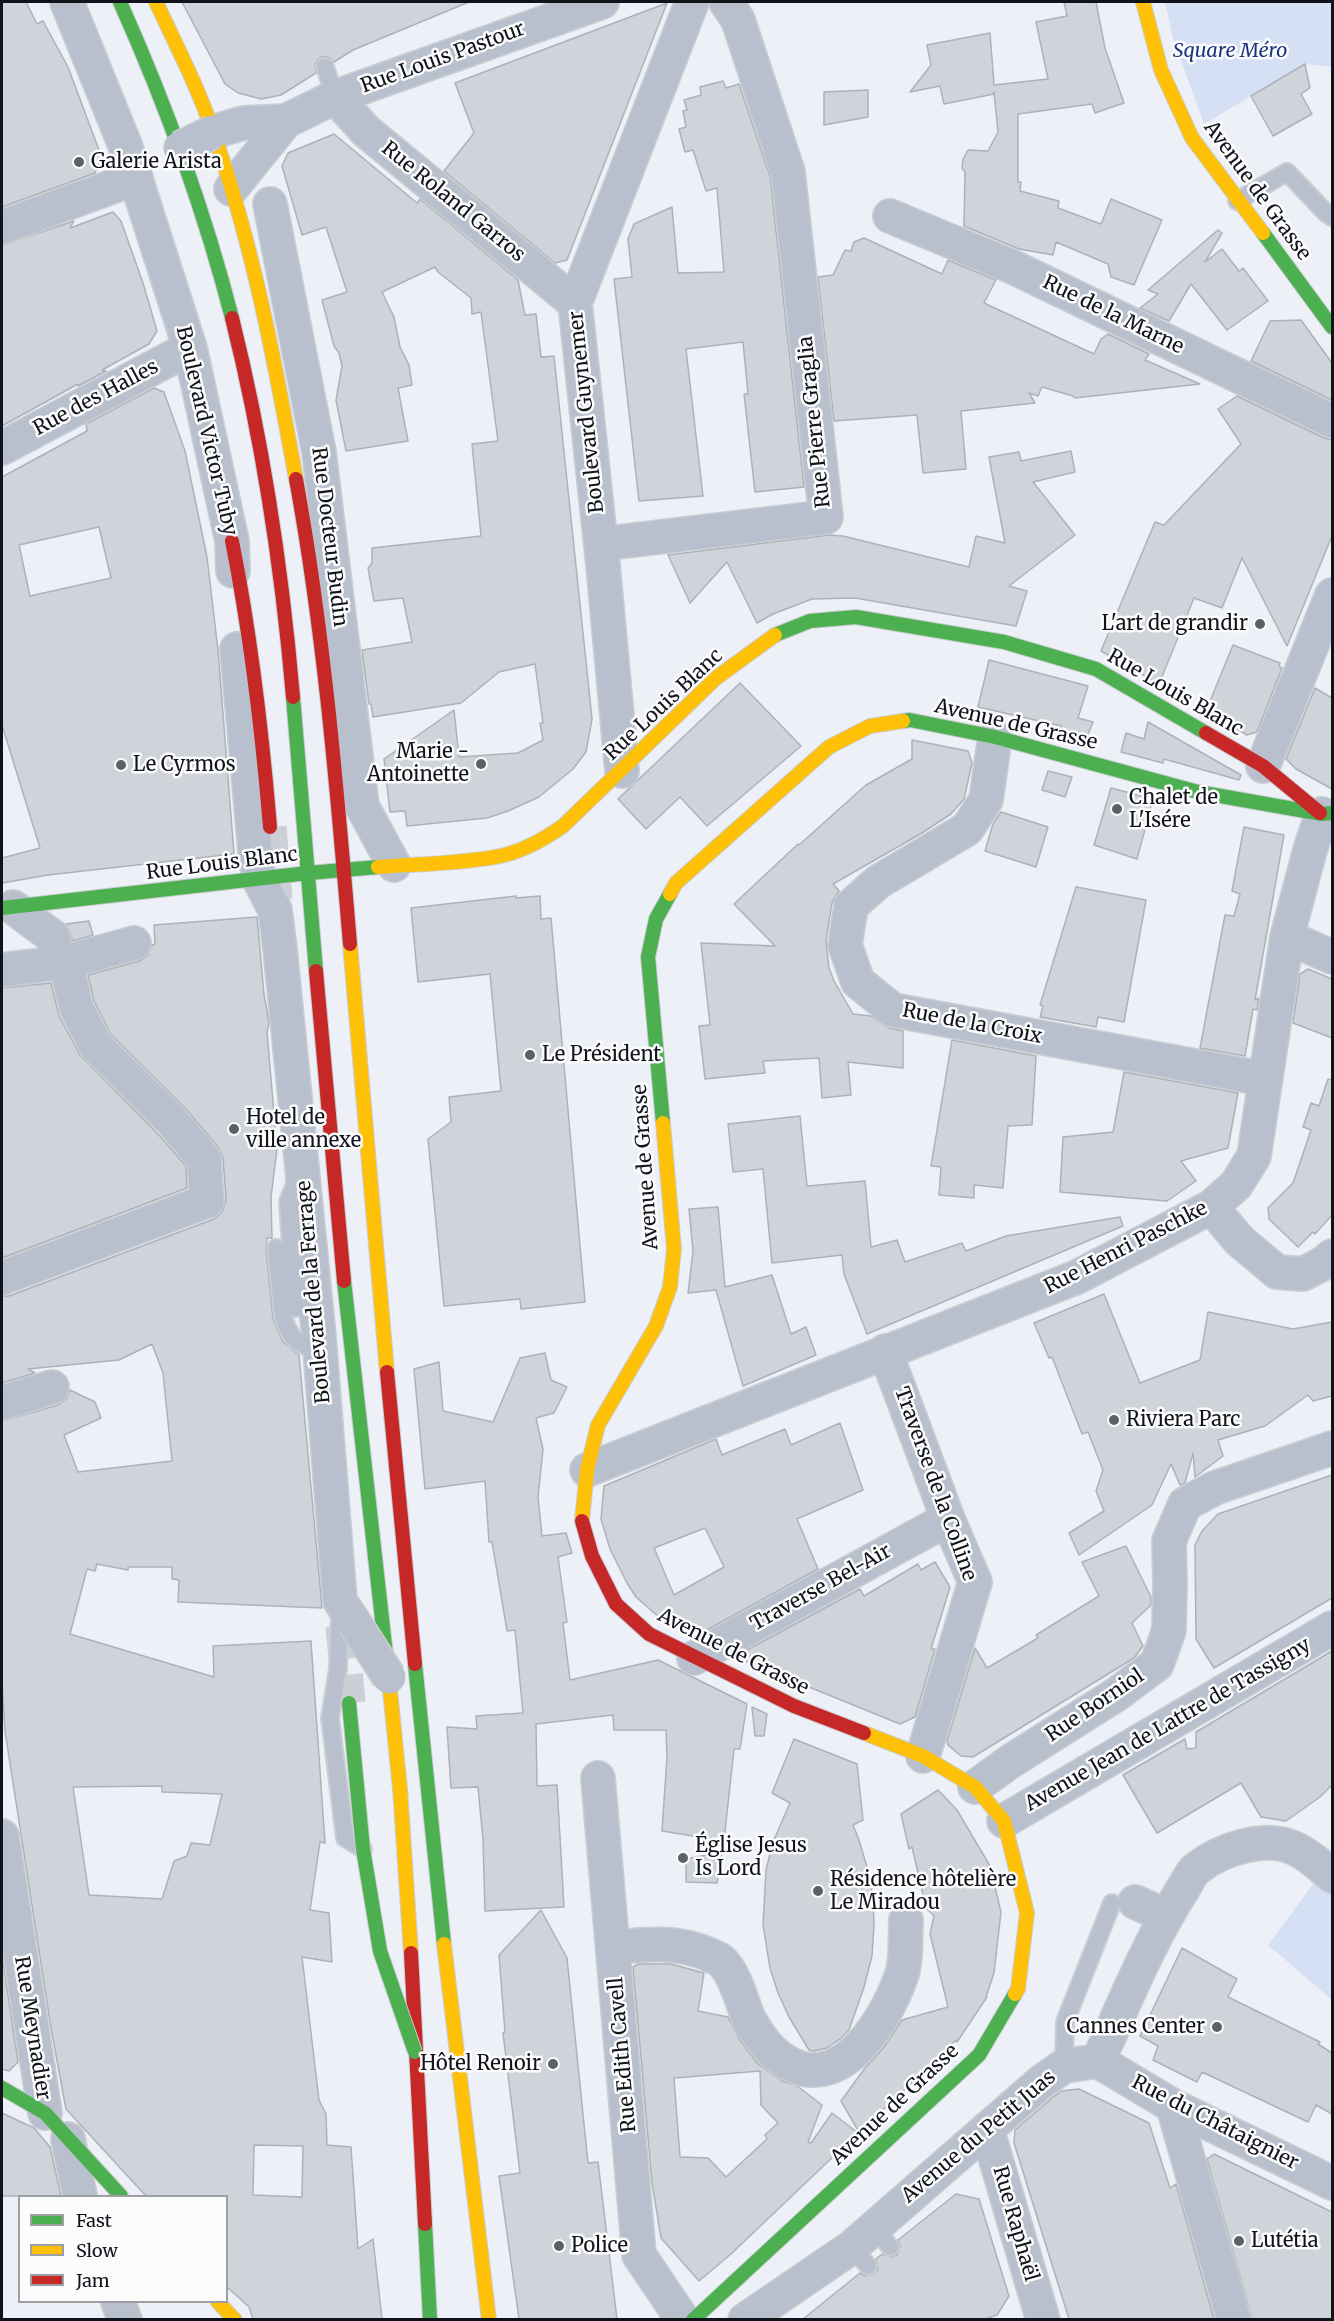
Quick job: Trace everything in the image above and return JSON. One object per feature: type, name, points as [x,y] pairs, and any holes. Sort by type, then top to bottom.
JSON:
[{"type":"main road","points":[[120,2],[169,117],[216,259],[234,326],[268,491],[280,573],[296,717],[341,1247],[389,1677],[408,1897],[430,2319]]},
{"type":"main road","points":[[156,2],[228,128],[231,189],[277,373],[306,530],[318,614],[343,870],[435,1859],[462,2111],[489,2319]]},
{"type":"main road","name":"Avenue de Grasse","points":[[1143,2],[1161,70],[1192,138],[1332,327]]},
{"type":"main road","points":[[232,541],[247,606],[260,708],[270,827]]},
{"type":"main road","name":"Rue Louis Blanc","points":[[7,908],[308,873],[495,857],[513,853],[541,842],[563,826],[716,678],[769,637],[810,621],[856,617],[1004,642],[1096,669],[1263,766],[1329,816]]},
{"type":"main road","name":"Avenue de Grasse","points":[[693,2319],[979,2055],[1018,1989],[1027,1914],[1004,1821],[975,1787],[923,1756],[794,1706],[649,1634],[616,1604],[592,1556],[581,1517],[587,1470],[598,1425],[656,1326],[670,1287],[674,1249],[648,957],[656,919],[676,883],[829,747],[870,726],[910,720],[995,737],[1198,792],[1329,816]]},
{"type":"main road","points":[[349,1703],[363,1849],[380,1951],[416,2052]]},
{"type":"main road","points":[[2,2088],[45,2113],[120,2195]]},
{"type":"main road","points":[[220,2303],[236,2319]]},
{"type":"street","name":"Boulevard Victor Tuby","points":[[67,2],[125,145],[190,348],[232,541],[234,617],[259,879]]},
{"type":"street","name":"Rue Louis Pastour","points":[[231,189],[286,121],[330,82],[602,2]]},
{"type":"street","name":"Boulevard Guynemer","points":[[622,771],[575,303],[692,2]]},
{"type":"street","name":"Rue Pierre Graglia","points":[[601,544],[826,517],[788,172],[738,20],[726,2]]},
{"type":"street","name":"Rue Roland Garros","points":[[330,82],[366,131],[575,303]]},
{"type":"street","name":"Rue Louis Pastour","points":[[180,148],[228,128],[286,121]]},
{"type":"street","points":[[2,227],[136,178]]},
{"type":"street","name":"Rue Docteur Budin","points":[[270,204],[319,452],[362,806],[394,865]]},
{"type":"street","name":"Rue de la Marne","points":[[890,216],[1016,268],[1332,421]]},
{"type":"street","name":"Rue des Halles","points":[[2,448],[190,348]]},
{"type":"street","points":[[1263,766],[1332,595]]},
{"type":"street","name":"Rue de la Croix","points":[[995,737],[986,800],[967,828],[878,882],[851,906],[845,945],[858,982],[893,1010],[1265,1079]]},
{"type":"street","name":"Rue Henri Paschke","points":[[587,1470],[1077,1277],[1211,1207],[1236,1185],[1254,1156],[1287,937],[1310,849],[1329,816]]},
{"type":"street","name":"Boulevard de la Ferrage","points":[[259,879],[275,910],[347,1612],[389,1677]]},
{"type":"street","points":[[2,1278],[207,1201],[204,1159],[172,1121],[96,1046],[76,1007],[52,937],[7,908]]},
{"type":"street","points":[[1287,937],[1332,957]]},
{"type":"street","points":[[2,970],[62,962],[134,943]]},
{"type":"street","points":[[1211,1207],[1240,1241],[1277,1272],[1303,1274],[1332,1256]]},
{"type":"street","name":"Traverse de la Colline","points":[[885,1351],[948,1519],[975,1582],[923,1756]]},
{"type":"street","points":[[2,1403],[52,1387]]},
{"type":"street","name":"Rue Borniol","points":[[975,1787],[1011,1761],[1117,1694],[1157,1664],[1169,1630],[1168,1541],[1185,1504],[1215,1488],[1332,1448]]},
{"type":"street","name":"Traverse Bel-Air","points":[[694,1658],[948,1519]]},
{"type":"street","name":"Avenue Jean de Lattre de Tassigny","points":[[1004,1821],[1332,1628]]},
{"type":"street","name":"Rue Edith Cavell","points":[[598,1778],[639,2255],[683,2319]]},
{"type":"street","name":"Rue Meynadier","points":[[2,1836],[12,1962],[45,2113]]},
{"type":"street","points":[[1098,2061],[1166,1916],[1195,1870],[1217,1857],[1240,1848],[1267,1843],[1294,1848],[1317,1862],[1332,1876]]},
{"type":"street","points":[[1124,1903],[1166,1916]]},
{"type":"street","points":[[614,1947],[670,1943],[696,1949],[720,1960],[735,1982],[749,2019],[771,2050],[793,2067],[822,2071],[854,2055],[884,2019],[903,1972],[906,1920]]},
{"type":"street","name":"Avenue du Petit Juas","points":[[745,2319],[871,2247],[987,2129],[1040,2083],[1064,2066],[1098,2061]]},
{"type":"street","name":"Rue du Châtaignier","points":[[1098,2061],[1173,2106],[1332,2183]]},
{"type":"street","points":[[1173,2106],[1234,2319]]},
{"type":"street","name":"Rue Raphaël","points":[[987,2129],[1042,2319]]},
{"type":"street","points":[[69,2139],[80,2195]]},
{"type":"street","points":[[119,2303],[125,2319]]},
{"type":"lane","points":[[1237,201],[1287,172],[1332,217]]},
{"type":"lane","points":[[295,1308],[288,1202],[292,1188],[303,1168]]},
{"type":"lane","points":[[276,1248],[286,1326],[297,1342],[320,1352]]},
{"type":"lane","name":"Boulevard de la Ferrage","points":[[347,1612],[330,1718],[345,1838],[363,1849]]},
{"type":"lane","points":[[1064,2066],[1065,2022],[1124,1903]]},
{"type":"green space","name":"Square Méro","points":[[1165,2],[1332,2],[1332,67],[1305,64],[1204,124],[1173,39]]},
{"type":"green space","points":[[1316,1880],[1332,1895],[1332,2000],[1268,1945]]},
{"type":"building","points":[[2,2],[26,2],[37,24],[43,21],[68,67],[102,158],[95,173],[2,207]]},
{"type":"building","points":[[182,2],[469,2],[353,50],[334,62],[328,57],[321,57],[315,64],[316,73],[281,95],[261,99],[238,93],[225,84]]},
{"type":"building","points":[[1064,2],[1096,2],[1105,48],[1124,103],[1095,113],[1092,104],[1018,114],[1020,191],[1059,201],[1058,208],[1101,224],[1111,199],[1162,220],[1134,285],[1111,277],[1108,264],[1056,242],[1053,255],[1019,249],[964,226],[965,172],[962,168],[963,159],[968,150],[988,151],[998,132],[994,92],[994,94],[944,104],[940,86],[910,92],[931,65],[927,45],[990,33],[994,85],[1048,79],[1036,22],[1067,16]]},
{"type":"building","points":[[667,3],[567,260],[555,263],[444,171],[474,133],[455,83]]},
{"type":"building","points":[[1305,64],[1310,88],[1301,94],[1312,114],[1273,136],[1251,96]]},
{"type":"building","points":[[723,81],[726,88],[739,84],[770,176],[804,487],[755,492],[744,394],[748,394],[743,342],[686,349],[703,496],[639,501],[614,279],[632,277],[628,239],[634,224],[672,207],[678,273],[724,272],[717,188],[706,191],[693,150],[685,152],[679,129],[686,127],[683,111],[687,110],[684,100],[701,95],[700,87]]},
{"type":"building","points":[[868,90],[868,117],[824,125],[824,92]]},
{"type":"building","points":[[334,134],[417,203],[420,199],[518,280],[525,315],[536,314],[541,357],[554,356],[592,719],[586,752],[573,769],[539,797],[487,818],[407,826],[405,811],[390,812],[384,759],[454,710],[459,757],[518,753],[543,740],[535,664],[499,672],[461,703],[373,717],[371,704],[369,704],[362,650],[412,642],[403,598],[374,601],[368,568],[372,563],[372,548],[481,536],[472,444],[498,441],[481,312],[472,314],[471,298],[438,272],[435,267],[382,292],[394,317],[400,347],[409,365],[412,385],[398,388],[408,441],[346,451],[336,400],[342,366],[339,353],[334,346],[322,300],[347,292],[326,227],[302,235],[282,166],[288,153]]},
{"type":"building","points":[[113,212],[121,221],[157,331],[149,344],[102,370],[106,371],[2,426],[2,245],[74,221],[70,228]]},
{"type":"building","points":[[1218,230],[1222,233],[1205,262],[1222,249],[1239,271],[1243,268],[1268,301],[1227,330],[1191,284],[1169,321],[1140,308],[1158,294],[1148,290]]},
{"type":"building","points":[[864,238],[942,274],[948,260],[996,280],[984,303],[1094,354],[1101,339],[1108,334],[1149,354],[1145,360],[1200,384],[1075,398],[1042,387],[1038,396],[1029,393],[1035,403],[961,411],[966,469],[923,473],[917,415],[834,421],[818,277],[833,275],[845,250],[851,251],[854,242]]},
{"type":"building","points":[[1301,320],[1332,363],[1332,400],[1251,361],[1270,321]]},
{"type":"building","points":[[154,388],[164,392],[185,451],[207,557],[218,650],[234,854],[48,875],[2,883],[2,858],[40,848],[2,725],[2,477],[87,431],[86,424]],"holes":[[[99,527],[111,578],[30,596],[19,545]]]},
{"type":"building","points":[[1237,396],[1332,440],[1332,536],[1287,646],[1242,558],[1222,608],[1194,598],[1159,684],[1101,651],[1155,522],[1164,525],[1241,444],[1218,409]]},
{"type":"building","points":[[1071,451],[1075,472],[1033,482],[1075,535],[1009,586],[1027,591],[1016,626],[855,598],[812,599],[773,614],[757,623],[727,562],[690,603],[668,555],[829,535],[843,536],[969,567],[976,536],[1005,543],[989,457],[1019,452],[1021,461]]},
{"type":"building","points":[[1233,645],[1280,663],[1279,666],[1282,668],[1257,732],[1247,735],[1206,711]]},
{"type":"building","points":[[989,660],[1088,686],[1078,718],[1093,722],[1085,742],[1058,735],[1061,726],[978,707]]},
{"type":"building","points":[[740,683],[801,746],[707,826],[680,797],[646,829],[618,799]]},
{"type":"building","points":[[1315,688],[1332,698],[1332,789],[1296,769],[1286,759]]},
{"type":"building","points":[[1148,722],[1241,775],[1239,780],[1164,759],[1163,763],[1121,752],[1126,733],[1144,739]]},
{"type":"building","points":[[912,740],[968,751],[972,763],[964,799],[951,814],[922,833],[833,884],[839,891],[832,903],[826,941],[829,968],[853,1014],[871,1016],[889,1028],[903,1031],[903,1068],[848,1062],[851,1095],[822,1098],[819,1058],[763,1061],[765,1073],[705,1079],[699,1026],[710,1025],[701,943],[775,946],[734,904],[866,785],[912,759]]},
{"type":"building","points":[[1048,771],[1072,777],[1065,797],[1042,790]]},
{"type":"building","name":"Chalet de L'Isére","points":[[1111,788],[1153,799],[1137,859],[1094,845]]},
{"type":"building","points":[[1001,812],[1048,827],[1036,867],[985,851],[993,824]]},
{"type":"building","points":[[1244,827],[1284,835],[1255,1000],[1259,998],[1257,1010],[1253,1009],[1245,1056],[1200,1048],[1225,915],[1234,916],[1240,894],[1232,891]]},
{"type":"building","points":[[1076,887],[1146,900],[1124,1022],[1098,1017],[1096,1027],[1040,1017],[1043,1006],[1040,1005]]},
{"type":"building","name":"Le Président","points":[[516,896],[516,898],[540,896],[541,919],[551,918],[585,1302],[521,1309],[520,1299],[444,1306],[428,1139],[451,1122],[449,1097],[501,1091],[490,974],[418,982],[411,908]]},
{"type":"building","points":[[257,917],[269,1023],[267,1032],[277,1149],[271,1197],[272,1238],[267,1238],[266,1249],[273,1319],[283,1342],[299,1355],[322,1608],[178,1602],[179,1580],[172,1579],[172,1567],[128,1567],[128,1570],[97,1564],[95,1571],[87,1569],[70,1634],[214,1677],[213,1646],[311,1641],[325,1843],[320,1842],[310,1910],[329,1913],[332,1962],[302,1957],[319,2100],[326,2114],[327,2145],[351,2147],[358,2249],[373,2239],[382,2319],[253,2319],[249,2307],[228,2288],[228,2195],[145,2195],[66,2109],[51,2028],[5,1731],[2,1682],[2,1421],[58,1405],[66,1399],[70,1390],[95,1402],[101,1418],[64,1435],[78,1472],[172,1461],[163,1373],[152,1344],[119,1360],[28,1369],[35,1373],[2,1383],[2,1296],[9,1296],[214,1219],[222,1212],[226,1200],[223,1158],[218,1147],[185,1108],[111,1035],[94,1001],[88,975],[139,961],[147,956],[152,945],[155,944],[154,925]],"holes":[[[162,1786],[162,1792],[222,1794],[210,1845],[191,1843],[187,1856],[174,1861],[162,1899],[89,1895],[73,1787]],[[254,2145],[303,2146],[302,2197],[253,2195]]]},
{"type":"building","points":[[89,921],[93,935],[73,941],[66,924]]},
{"type":"building","points":[[1308,969],[1332,979],[1332,1038],[1293,1023],[1300,974]]},
{"type":"building","points":[[51,983],[59,1016],[80,1055],[158,1134],[186,1166],[187,1188],[2,1258],[2,988]]},
{"type":"building","points":[[952,1040],[1036,1056],[1032,1125],[1008,1126],[1003,1188],[974,1185],[974,1198],[939,1195],[941,1167],[931,1166]]},
{"type":"building","points":[[1124,1072],[1238,1093],[1228,1148],[1181,1161],[1196,1181],[1167,1201],[1060,1192],[1063,1137],[1113,1132]]},
{"type":"building","points":[[1328,1079],[1332,1080],[1332,1215],[1315,1234],[1313,1232],[1298,1247],[1269,1219],[1268,1208],[1293,1183],[1311,1130],[1303,1127],[1311,1103],[1319,1106]]},
{"type":"building","points":[[800,1116],[807,1186],[865,1181],[871,1247],[897,1240],[905,1262],[962,1243],[966,1251],[1006,1236],[1120,1217],[1123,1226],[867,1334],[844,1274],[842,1255],[772,1263],[763,1169],[733,1172],[728,1124]]},
{"type":"building","points":[[718,1207],[725,1287],[772,1275],[791,1334],[806,1327],[816,1355],[743,1386],[716,1290],[688,1293],[693,1251],[689,1209]]},
{"type":"building","points":[[1104,1294],[1140,1383],[1200,1360],[1208,1312],[1293,1329],[1332,1322],[1332,1396],[1313,1401],[1308,1395],[1265,1426],[1218,1440],[1223,1456],[1195,1477],[1193,1453],[1185,1483],[1180,1485],[1171,1464],[1152,1505],[1079,1555],[1069,1533],[1104,1511],[1096,1491],[1103,1470],[1088,1432],[1082,1434],[1052,1357],[1049,1358],[1034,1323]]},
{"type":"building","points":[[545,1353],[551,1380],[567,1387],[554,1413],[536,1418],[543,1449],[538,1497],[542,1536],[566,1533],[572,1553],[558,1557],[567,1622],[563,1623],[570,1680],[658,1660],[747,1704],[740,1749],[734,1749],[724,1841],[662,1831],[667,1757],[666,1730],[614,1730],[613,1715],[536,1724],[537,1786],[557,1785],[564,1907],[485,1911],[483,1840],[478,1787],[451,1788],[447,1727],[477,1729],[476,1716],[523,1713],[515,1630],[507,1631],[492,1542],[489,1542],[485,1481],[425,1489],[414,1369],[439,1362],[443,1411],[493,1422],[520,1358]]},
{"type":"building","points":[[840,1423],[863,1490],[797,1519],[818,1569],[694,1637],[661,1619],[636,1597],[610,1549],[601,1519],[604,1486],[716,1439],[722,1455],[785,1429],[791,1445]],"holes":[[[705,1528],[724,1567],[674,1595],[654,1548]]]},
{"type":"building","points":[[1332,1475],[1332,1598],[1214,1668],[1196,1639],[1195,1545],[1202,1531],[1218,1514]]},
{"type":"building","points":[[1126,1546],[1151,1597],[1151,1605],[1132,1623],[1143,1646],[1134,1658],[973,1757],[961,1756],[948,1745],[947,1741],[975,1648],[987,1668],[1038,1638],[1036,1635],[1099,1596],[1082,1562]]},
{"type":"building","points":[[935,1562],[950,1587],[931,1649],[935,1649],[915,1717],[900,1724],[772,1672],[772,1675],[747,1662],[745,1651],[860,1589],[864,1596],[918,1564],[921,1570]]},
{"type":"building","points":[[1332,1651],[1332,1785],[1320,1797],[1286,1821],[1261,1817],[1241,1783],[1157,1833],[1123,1775],[1185,1739],[1187,1749],[1196,1748],[1196,1732]]},
{"type":"building","points":[[752,1707],[767,1714],[764,1736],[755,1736]]},
{"type":"building","name":"Résidence hôtelière Le Miradou","points":[[794,1739],[857,1764],[863,1820],[853,1825],[870,1877],[873,1901],[872,1956],[849,2030],[827,2048],[814,2051],[809,2050],[789,2017],[778,1993],[770,1968],[763,1925],[766,1870],[773,1842],[790,1803],[772,1793]]},
{"type":"building","points":[[938,1790],[957,1810],[990,1866],[1001,1912],[994,1973],[987,1997],[957,2042],[956,2040],[859,2132],[841,2101],[884,2047],[902,2020],[948,2007],[930,1934],[934,1916],[926,1908],[912,1847],[909,1849],[901,1814]]},
{"type":"building","points":[[722,1852],[717,1883],[686,1882],[686,1859]]},
{"type":"building","points":[[541,1910],[567,1958],[588,2163],[598,2162],[617,2319],[519,2319],[499,2176],[520,2173],[503,2033],[505,2032],[499,1955]]},
{"type":"building","name":"Cannes Center","points":[[1182,1948],[1237,1979],[1228,1997],[1320,2042],[1318,2044],[1332,2053],[1332,2114],[1316,2105],[1308,2122],[1202,2072],[1197,2082],[1153,2060],[1158,2046],[1140,2036]]},
{"type":"building","points":[[2,1955],[18,2062],[9,2071],[2,2069]]},
{"type":"building","points":[[638,1964],[671,1964],[704,1973],[698,2011],[728,2017],[740,2040],[757,2063],[782,2081],[796,2085],[822,2105],[808,2142],[811,2143],[832,2113],[858,2133],[731,2254],[699,2281],[661,2238],[652,2183],[633,1967]],"holes":[[[760,2071],[761,2105],[778,2123],[765,2135],[767,2139],[726,2177],[708,2158],[680,2157],[674,2078]]]},
{"type":"building","points":[[1079,2089],[1149,2123],[1170,2188],[1176,2184],[1214,2319],[1069,2319],[1014,2143],[1015,2130],[1052,2098],[1061,2091]]},
{"type":"building","points":[[2,2113],[34,2128],[50,2147],[61,2195],[2,2196]]},
{"type":"building","points":[[1214,2154],[1332,2212],[1332,2319],[1252,2319],[1207,2159]]},
{"type":"building","points":[[956,2194],[979,2199],[1009,2296],[997,2315],[985,2319],[803,2319],[860,2273],[865,2276],[874,2274],[878,2269],[876,2259],[882,2254],[891,2257],[897,2255],[900,2246],[898,2240]]},
{"type":"tunnel","points":[[270,827],[276,900]]},
{"type":"tunnel","points":[[342,1626],[349,1703]]},
{"type":"traffic: fast","points":[[120,2],[183,158],[232,318]]},
{"type":"traffic: fast","points":[[1263,233],[1332,327]]},
{"type":"traffic: fast","points":[[775,635],[810,621],[856,617],[1004,642],[1096,669],[1206,733]]},
{"type":"traffic: fast","points":[[293,697],[316,971]]},
{"type":"traffic: fast","points":[[903,721],[910,720],[995,737],[1198,792],[1322,814],[1332,813]]},
{"type":"traffic: fast","points":[[2,908],[378,867]]},
{"type":"traffic: fast","points":[[663,1123],[648,957],[656,919],[670,894]]},
{"type":"traffic: fast","points":[[344,1281],[390,1690]]},
{"type":"traffic: fast","points":[[415,1664],[444,1944]]},
{"type":"traffic: fast","points":[[349,1703],[363,1849],[380,1951],[415,2052]]},
{"type":"traffic: fast","points":[[693,2320],[979,2055],[1015,1994]]},
{"type":"traffic: fast","points":[[2,2088],[45,2113],[120,2195]]},
{"type":"traffic: fast","points":[[425,2224],[430,2320]]},
{"type":"traffic: slow","points":[[156,2],[207,115],[240,217],[262,304],[296,479]]},
{"type":"traffic: slow","points":[[1143,2],[1161,70],[1192,138],[1263,233]]},
{"type":"traffic: slow","points":[[378,867],[495,857],[522,849],[547,836],[563,826],[716,678],[775,635]]},
{"type":"traffic: slow","points":[[670,894],[676,883],[829,747],[870,726],[903,721]]},
{"type":"traffic: slow","points":[[350,944],[387,1372]]},
{"type":"traffic: slow","points":[[582,1521],[587,1470],[598,1425],[656,1326],[670,1287],[674,1249],[663,1123]]},
{"type":"traffic: slow","points":[[390,1690],[400,1789],[411,1953]]},
{"type":"traffic: slow","points":[[864,1733],[923,1756],[975,1787],[1004,1821],[1027,1913],[1018,1989],[1015,1994]]},
{"type":"traffic: slow","points":[[444,1944],[489,2320]]},
{"type":"traffic: slow","points":[[219,2303],[235,2320]]},
{"type":"traffic: jam","points":[[232,318],[253,412],[270,506],[293,697]]},
{"type":"traffic: jam","points":[[296,479],[322,652],[350,944]]},
{"type":"traffic: jam","points":[[232,541],[255,684],[270,827]]},
{"type":"traffic: jam","points":[[1206,733],[1263,766],[1320,813]]},
{"type":"traffic: jam","points":[[316,971],[344,1281]]},
{"type":"traffic: jam","points":[[387,1372],[415,1664]]},
{"type":"traffic: jam","points":[[582,1521],[592,1556],[616,1604],[649,1634],[794,1706],[864,1733]]},
{"type":"traffic: jam","points":[[411,1953],[425,2224]]},
{"type":"place","name":"Galerie Arista","points":[[79,162]]},
{"type":"place","name":"L'art de grandir","points":[[1260,624]]},
{"type":"place","name":"Marie - Antoinette","points":[[481,764]]},
{"type":"place","name":"Le Cyrmos","points":[[121,765]]},
{"type":"place","name":"Chalet de L'Isére","points":[[1117,809]]},
{"type":"place","name":"Le Président","points":[[530,1055]]},
{"type":"place","name":"Hotel de ville annexe","points":[[234,1129]]},
{"type":"place","name":"Riviera Parc","points":[[1114,1420]]},
{"type":"place","name":"Église Jesus Is Lord","points":[[683,1858]]},
{"type":"place","name":"Résidence hôtelière Le Miradou","points":[[818,1891]]},
{"type":"place","name":"Cannes Center","points":[[1217,2027]]},
{"type":"place","name":"Hôtel Renoir","points":[[553,2064]]},
{"type":"place","name":"Lutétia","points":[[1239,2241]]},
{"type":"place","name":"Police","points":[[559,2246]]}]
